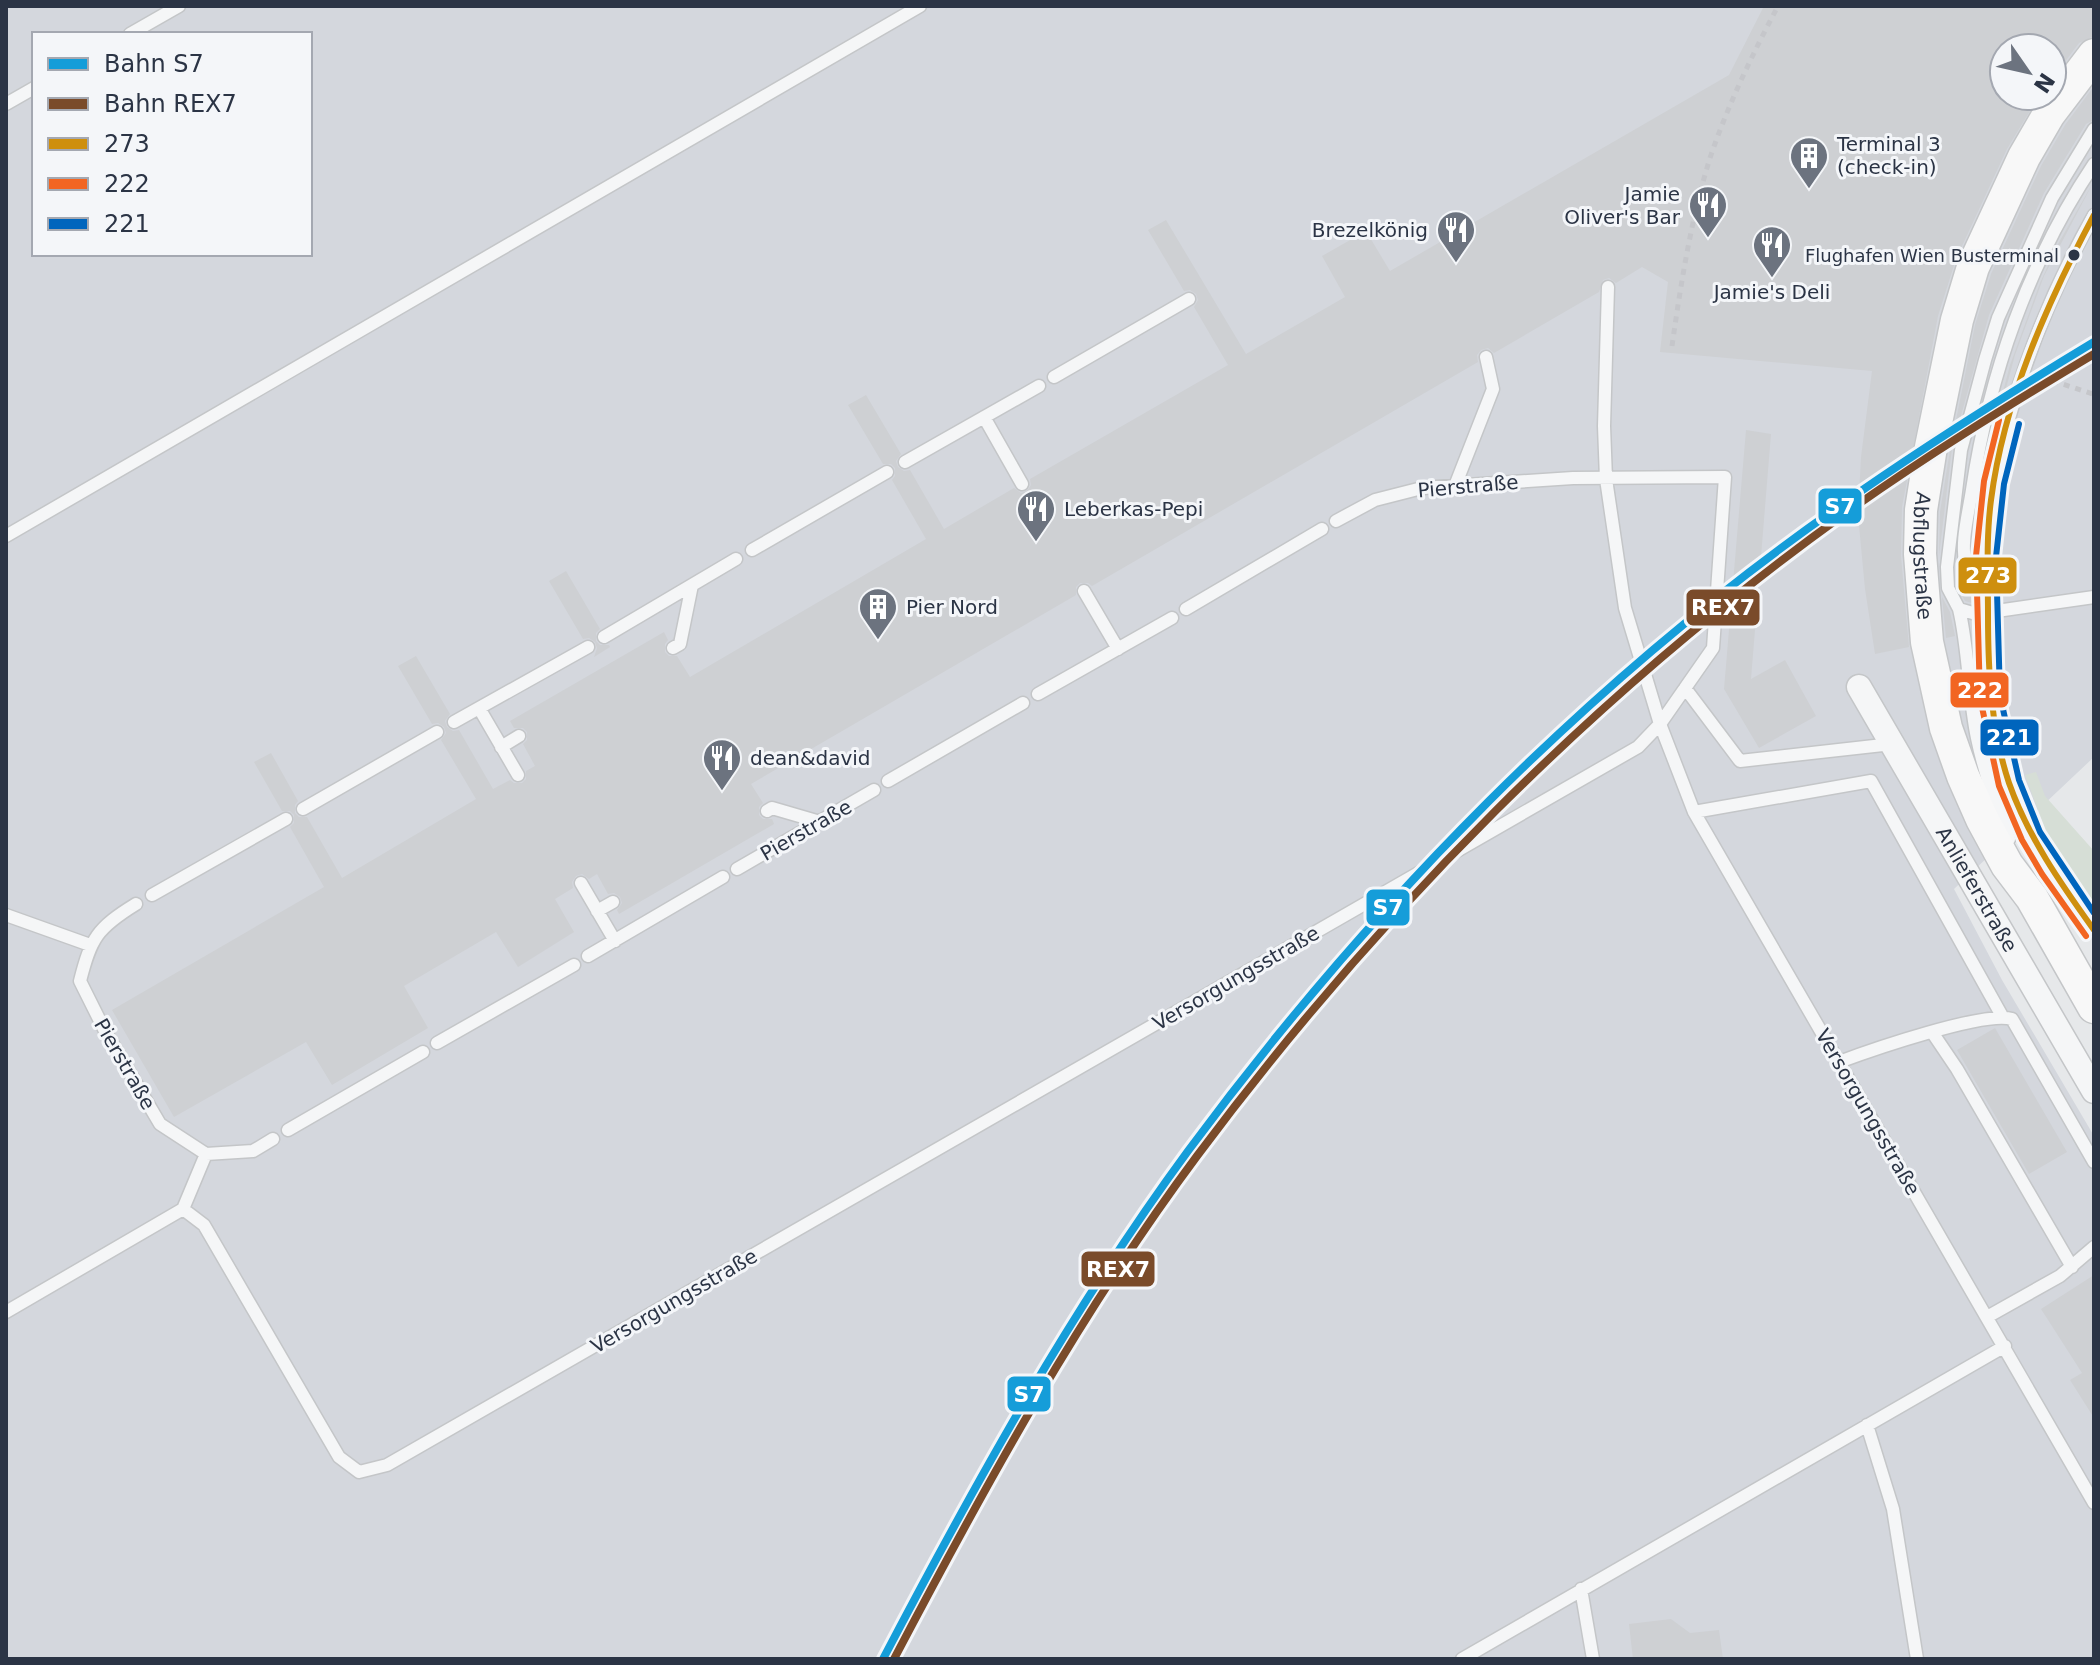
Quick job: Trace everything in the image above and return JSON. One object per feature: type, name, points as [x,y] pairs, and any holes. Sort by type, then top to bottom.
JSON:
[{"type":"street","name":"Abflugstraße","points":[[2094,55],[2049,114],[2024,157],[1973,267],[1946,369],[1921,510],[1920,554],[1927,642],[1946,728],[1963,776],[2007,865],[2032,898],[2094,1007]]},
{"type":"street","name":"Anlieferstraße","points":[[1859,687],[2094,1091]]},
{"type":"lane","points":[[134,32],[179,6]]},
{"type":"lane","points":[[6,536],[920,6]]},
{"type":"lane","points":[[6,104],[32,89]]},
{"type":"lane","points":[[2032,898],[2001,820],[1977,737],[1964,629],[1959,609],[1948,588],[1947,567],[1961,450],[1985,360],[2007,294],[2052,198],[2094,129]]},
{"type":"lane","points":[[1988,584],[1966,569],[1963,552],[1977,455],[2002,354],[2030,281],[2065,209],[2094,164]]},
{"type":"lane","points":[[2094,215],[2072,255],[2035,342],[2009,422],[1994,482],[1986,557],[1990,697],[2009,783],[2037,846],[2094,930]]},
{"type":"lane","points":[[1608,287],[1604,426],[1606,479],[1625,608],[1660,724]]},
{"type":"lane","points":[[1054,377],[1189,299]]},
{"type":"lane","points":[[1455,486],[1493,389],[1486,357]]},
{"type":"lane","points":[[905,462],[1039,386]]},
{"type":"lane","points":[[984,417],[1022,484]]},
{"type":"lane","points":[[752,550],[887,472]]},
{"type":"lane","name":"Pierstraße","points":[[1336,521],[1375,500],[1422,488],[1573,478],[1725,477],[1713,648],[1685,688]]},
{"type":"lane","points":[[1186,609],[1322,529]]},
{"type":"lane","points":[[604,637],[736,559]]},
{"type":"lane","points":[[673,648],[680,644],[692,585]]},
{"type":"lane","points":[[1084,591],[1118,649]]},
{"type":"lane","points":[[1959,609],[1976,614],[2094,597]]},
{"type":"lane","points":[[1038,694],[1172,618]]},
{"type":"lane","points":[[454,722],[588,647]]},
{"type":"lane","points":[[1660,724],[1685,688],[1740,761],[1892,744]]},
{"type":"lane","points":[[888,781],[1023,703]]},
{"type":"lane","points":[[479,708],[518,775]]},
{"type":"lane","name":"Versorgungsstraße","points":[[183,1209],[204,1225],[339,1457],[359,1472],[387,1465],[1638,747],[1660,724],[1694,812],[2094,1503]]},
{"type":"lane","points":[[303,809],[437,732]]},
{"type":"lane","points":[[501,747],[519,736]]},
{"type":"lane","points":[[1694,812],[1871,781],[2002,1016]]},
{"type":"lane","name":"Pierstraße","points":[[737,869],[874,790]]},
{"type":"lane","points":[[767,811],[772,808],[820,822]]},
{"type":"lane","points":[[152,895],[286,819]]},
{"type":"lane","points":[[588,956],[723,877]]},
{"type":"lane","points":[[581,883],[615,941]]},
{"type":"lane","points":[[597,911],[613,902]]},
{"type":"lane","name":"Pierstraße","points":[[136,904],[113,918],[90,945],[80,981],[104,1029],[160,1124],[206,1154]]},
{"type":"lane","points":[[6,915],[90,945]]},
{"type":"lane","points":[[437,1043],[574,965]]},
{"type":"lane","points":[[1839,1062],[1932,1032],[2002,1016],[2012,1019],[2094,1162]]},
{"type":"lane","points":[[1932,1032],[1957,1069],[2072,1267]]},
{"type":"lane","points":[[288,1130],[423,1052]]},
{"type":"lane","points":[[6,1312],[183,1209],[206,1154],[253,1151],[273,1139]]},
{"type":"lane","points":[[1987,1317],[2072,1267],[2094,1247]]},
{"type":"lane","points":[[1462,1659],[2005,1346]]},
{"type":"lane","points":[[1867,1425],[1893,1509],[1915,1659]]},
{"type":"lane","points":[[1581,1589],[1593,1659]]},
{"type":"path","points":[[1672,346],[1683,274],[1711,158],[1756,48],[1778,6]]},
{"type":"path","points":[[2025,372],[2093,394]]},
{"type":"shaded area","points":[[6,6],[2094,6],[2094,757],[1954,889],[2002,980],[2094,1136],[2094,1659],[6,1659]]},
{"type":"shaded area","points":[[2036,772],[2045,796],[2094,851],[2094,912],[2046,831],[2025,775]]},
{"type":"building","name":"Pier Nord","points":[[1764,6],[2094,6],[2094,36],[2079,43],[2068,58],[2068,32],[1988,32],[1988,112],[2029,112],[2007,149],[1956,259],[1938,316],[1902,507],[1901,556],[1909,647],[1875,654],[1865,589],[1858,515],[1861,457],[1872,371],[1660,352],[1668,282],[1642,267],[1616,283],[1609,278],[1603,280],[1599,292],[1494,353],[1488,348],[1481,350],[1477,355],[1478,362],[1092,586],[1080,583],[1076,587],[1076,595],[751,784],[763,803],[759,807],[759,815],[763,819],[772,819],[774,824],[619,914],[620,897],[614,893],[608,894],[597,874],[589,879],[582,874],[576,876],[572,882],[573,888],[555,899],[574,932],[518,967],[496,932],[404,986],[428,1028],[332,1085],[306,1042],[174,1117],[112,1010],[324,887],[290,827],[294,823],[294,815],[290,811],[282,811],[254,762],[271,753],[298,801],[295,813],[299,817],[307,817],[342,878],[476,799],[441,740],[446,733],[444,727],[438,723],[432,724],[398,666],[416,656],[450,714],[445,721],[447,727],[453,731],[459,730],[493,789],[510,780],[522,783],[526,779],[526,771],[535,766],[523,744],[527,740],[527,732],[523,728],[514,728],[510,721],[664,632],[668,640],[665,652],[669,656],[677,656],[690,677],[926,539],[892,480],[895,468],[891,464],[883,464],[848,405],[866,395],[901,454],[896,461],[898,467],[904,471],[910,470],[944,529],[1014,488],[1021,493],[1027,491],[1031,485],[1030,479],[1228,365],[1194,307],[1198,300],[1196,294],[1190,290],[1184,291],[1148,230],[1166,220],[1246,354],[1345,297],[1322,256],[1366,231],[1390,271],[1729,75]]},
{"type":"building","points":[[2094,86],[2094,120],[2086,124],[2044,193],[1989,315],[1952,448],[1939,556],[1940,512],[1950,450],[1975,325],[1991,274],[2041,166],[2065,125]]},
{"type":"building","points":[[2094,181],[2044,276],[2015,355],[1988,455],[1977,566],[1974,564],[1973,549],[1976,521],[1988,449],[2010,365],[2040,283]]},
{"type":"building","points":[[1746,430],[1771,434],[1751,679],[1785,660],[1816,716],[1759,748],[1724,689]]},
{"type":"building","points":[[1956,565],[1959,574],[1976,586],[1975,604],[1965,601],[1957,586]]},
{"type":"building","points":[[566,571],[600,629],[596,633],[596,641],[610,647],[594,657],[595,642],[589,638],[583,639],[549,581]]},
{"type":"building","points":[[1942,597],[1950,612],[1955,636],[1946,638]]},
{"type":"building","points":[[1995,1028],[2067,1152],[2029,1174],[1957,1050]]},
{"type":"building","points":[[2094,1275],[2094,1418],[2070,1380],[2082,1373],[2041,1309]]},
{"type":"building","points":[[1671,1619],[1690,1633],[1719,1630],[1723,1659],[1633,1659],[1629,1624]]},
{"type":"rail line","name":"S7","points":[[883,1659],[1026,1399],[1145,1211],[1258,1060],[1331,971],[1408,885],[1572,721],[1659,645],[1749,573],[1903,462],[2094,342]]},
{"type":"rail line","name":"REX7","points":[[894,1659],[1036,1402],[1113,1276],[1197,1156],[1267,1066],[1416,893],[1578,732],[1663,656],[1752,584],[1904,473],[2094,354]]},
{"type":"transit line","name":"273","points":[[2094,215],[2044,317],[2017,389],[1997,463],[1989,514],[1988,558],[1990,679],[1994,721],[2003,763],[2017,803],[2036,841],[2094,930]]},
{"type":"transit line","name":"222","points":[[1999,420],[1984,481],[1976,556],[1980,698],[1999,786],[2022,840],[2086,936]]},
{"type":"transit line","name":"221","points":[[2019,424],[2004,484],[1996,557],[2000,696],[2019,780],[2040,832],[2094,913]]},
{"type":"place","name":"Terminal 3 (check-in)","points":[[1809,190]]},
{"type":"place","name":"Jamie Oliver's Bar","points":[[1708,239]]},
{"type":"place","name":"Flughafen Wien Busterminal","points":[[2074,255]]},
{"type":"place","name":"Brezelkönig","points":[[1456,264]]},
{"type":"place","name":"Jamie's Deli","points":[[1772,279]]},
{"type":"place","name":"Leberkas-Pepi","points":[[1036,543]]},
{"type":"place","name":"Pier Nord","points":[[878,641]]},
{"type":"place","name":"dean&david","points":[[722,792]]}]
